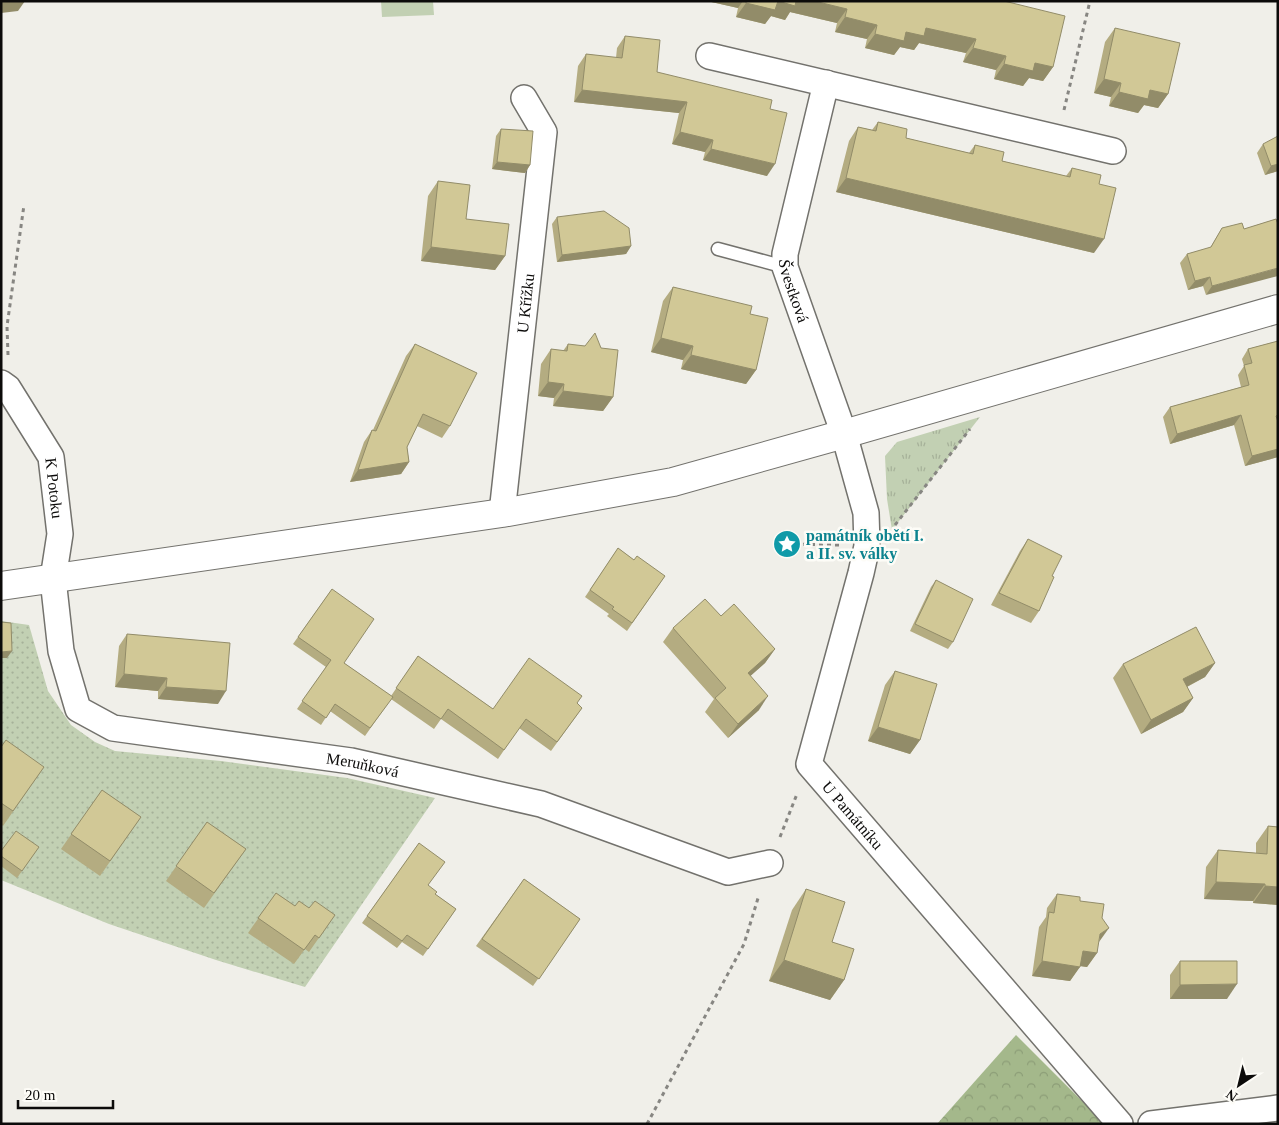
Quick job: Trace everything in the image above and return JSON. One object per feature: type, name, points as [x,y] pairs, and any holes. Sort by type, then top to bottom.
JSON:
[{"type":"street","points":[[709,56],[1113,151]]},
{"type":"street","name":"Švestková","points":[[826,83],[785,254],[785,267],[844,434]]},
{"type":"street","name":"U Křížku","points":[[502,513],[544,132],[524,98]]},
{"type":"street","points":[[1,586],[502,513],[673,482],[1278,309]]},
{"type":"street","name":"K Potoku","points":[[5,386],[51,457],[60,534],[53,579]]},
{"type":"street","points":[[809,764],[867,546],[866,513],[844,434]]},
{"type":"street","name":"Meruňková","points":[[53,579],[61,651],[78,709],[113,728],[351,761],[542,804],[728,872],[770,863]]},
{"type":"street","name":"U Památníku","points":[[809,764],[1120,1124]]},
{"type":"street","points":[[1151,1124],[1278,1108]]},
{"type":"lane","points":[[718,249],[785,267]]},
{"type":"path","points":[[1057,138],[1090,1]]},
{"type":"path","points":[[5,386],[7,326],[24,205]]},
{"type":"path","points":[[892,530],[974,425]]},
{"type":"path","points":[[787,544],[867,546]]},
{"type":"path","points":[[646,1124],[744,944],[770,863],[809,764]]},
{"type":"green space","points":[[381,1],[433,1],[434,15],[382,17]]},
{"type":"green space","points":[[980,417],[892,530],[887,499],[885,456],[897,442]]},
{"type":"green space","points":[[1,621],[29,625],[48,691],[71,725],[95,742],[115,751],[221,761],[347,778],[435,798],[305,987],[216,960],[109,924],[1,880]]},
{"type":"green space","points":[[1016,1035],[1105,1124],[937,1124]]},
{"type":"building","points":[[746,1],[778,1],[775,10],[746,3]]},
{"type":"building","points":[[778,1],[796,1],[795,6]]},
{"type":"building","points":[[814,1],[1004,1],[1065,16],[1053,67],[1035,63],[1033,71],[1004,64],[1006,56],[973,48],[976,39],[926,28],[924,36],[906,32],[904,41],[875,34],[877,25],[845,17],[847,9]]},
{"type":"building","points":[[1115,28],[1180,43],[1168,94],[1150,90],[1148,99],[1119,92],[1121,83],[1104,79]]},
{"type":"building","points":[[625,36],[660,40],[657,72],[772,100],[770,109],[787,113],[775,164],[711,149],[713,140],[680,132],[687,102],[582,90],[586,54],[622,58]]},
{"type":"building","points":[[878,122],[907,129],[906,138],[973,154],[975,145],[1004,152],[1002,161],[1070,177],[1072,168],[1101,175],[1099,184],[1116,188],[1104,239],[846,178],[858,127],[876,131]]},
{"type":"building","points":[[501,129],[533,131],[530,165],[497,162]]},
{"type":"building","points":[[1278,136],[1278,164],[1271,166],[1263,144]]},
{"type":"building","points":[[438,181],[470,185],[466,219],[509,224],[505,256],[431,247]]},
{"type":"building","points":[[604,211],[629,228],[631,246],[562,255],[557,217]]},
{"type":"building","points":[[1276,219],[1278,224],[1278,268],[1212,286],[1210,277],[1195,281],[1187,254],[1211,247],[1222,228],[1242,223],[1244,229]]},
{"type":"building","points":[[673,287],[752,306],[750,314],[768,318],[756,370],[691,355],[693,346],[661,338]]},
{"type":"building","points":[[595,333],[601,348],[618,350],[613,397],[563,391],[564,384],[548,382],[551,349],[567,351],[568,344],[585,346]]},
{"type":"building","points":[[1278,341],[1278,415],[1276,416],[1278,422],[1278,449],[1252,456],[1241,415],[1177,434],[1170,407],[1249,385],[1244,365],[1252,363],[1248,349]]},
{"type":"building","points":[[415,344],[477,373],[450,426],[423,414],[407,447],[409,462],[358,470],[372,430],[376,431]]},
{"type":"building","points":[[1028,539],[1062,556],[1052,576],[1054,577],[1039,611],[999,593]]},
{"type":"building","points":[[618,548],[634,560],[637,556],[665,576],[632,623],[590,590]]},
{"type":"building","points":[[936,580],[973,599],[953,642],[915,624]]},
{"type":"building","points":[[332,589],[374,619],[344,663],[393,697],[370,728],[335,704],[326,718],[302,701],[331,660],[298,637]]},
{"type":"building","points":[[705,599],[721,616],[734,604],[775,649],[748,673],[768,696],[738,724],[715,698],[726,688],[673,628]]},
{"type":"building","points":[[1,622],[11,623],[12,651],[1,652]]},
{"type":"building","points":[[1196,627],[1215,663],[1183,679],[1193,698],[1151,720],[1123,664]]},
{"type":"building","points":[[127,634],[230,643],[226,691],[166,687],[167,678],[124,674]]},
{"type":"building","points":[[418,656],[493,709],[529,658],[582,696],[577,703],[582,708],[557,742],[526,719],[504,750],[448,709],[441,719],[396,688]]},
{"type":"building","points":[[895,671],[937,684],[920,740],[878,727]]},
{"type":"building","points":[[6,740],[44,767],[13,811],[1,803],[1,747]]},
{"type":"building","points":[[102,790],[141,817],[110,861],[71,834]]},
{"type":"building","points":[[207,822],[246,849],[214,893],[176,866]]},
{"type":"building","points":[[1268,826],[1278,827],[1278,887],[1265,886],[1265,884],[1216,882],[1218,850],[1267,854]]},
{"type":"building","points":[[16,831],[39,847],[22,871],[1,856],[1,851]]},
{"type":"building","points":[[419,843],[445,862],[428,885],[437,892],[435,894],[456,909],[428,949],[407,935],[402,941],[367,916]]},
{"type":"building","points":[[524,879],[580,919],[539,979],[482,939]]},
{"type":"building","points":[[806,889],[845,902],[832,942],[854,949],[844,980],[784,960]]},
{"type":"building","points":[[276,893],[295,906],[299,901],[309,908],[315,901],[335,915],[319,938],[315,935],[304,950],[258,918]]},
{"type":"building","points":[[1057,894],[1080,897],[1080,901],[1104,904],[1102,918],[1109,928],[1100,934],[1097,953],[1083,951],[1080,967],[1042,961],[1049,912],[1054,913]]},
{"type":"building","points":[[1180,961],[1237,961],[1237,984],[1180,985]]},
{"type":"place","name":"památník obětí I. a II. sv. války","points":[[787,544]]}]
